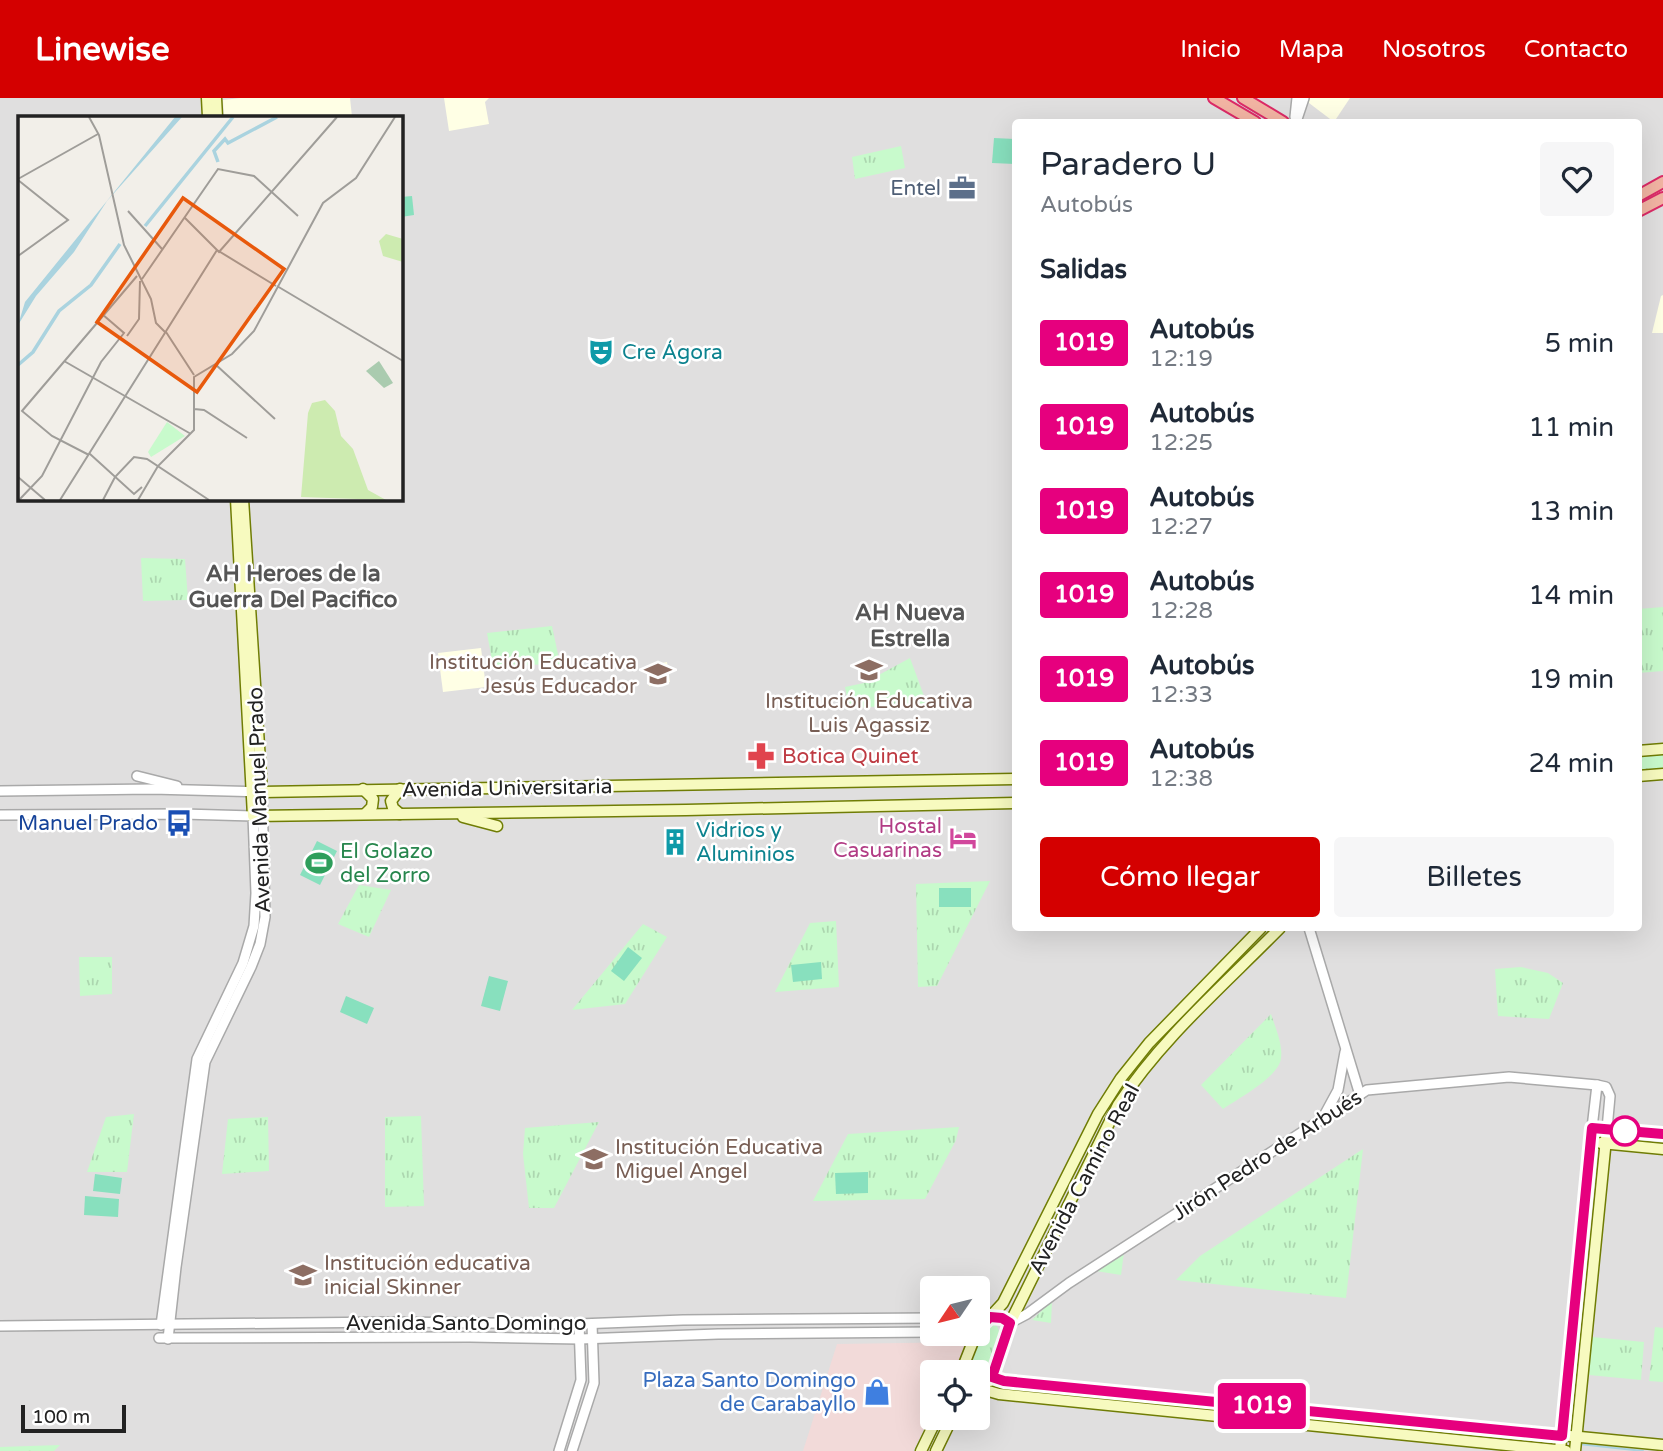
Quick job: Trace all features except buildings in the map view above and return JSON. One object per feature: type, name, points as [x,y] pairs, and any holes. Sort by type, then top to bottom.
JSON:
[{"type":"highway","points":[[1214,98],[1250,119]]},
{"type":"highway","points":[[1243,98],[1278,119]]},
{"type":"highway","points":[[1642,194],[1663,182]]},
{"type":"highway","points":[[1642,209],[1663,198]]},
{"type":"main road","points":[[206,98],[208,116]]},
{"type":"main road","points":[[216,98],[217,116]]},
{"type":"main road","name":"Avenida Manuel Prado","points":[[236,500],[257,792]]},
{"type":"main road","name":"Avenida Manuel Prado","points":[[243,500],[258,816]]},
{"type":"main road","points":[[1642,751],[1663,749]]},
{"type":"main road","points":[[1642,776],[1663,774]]},
{"type":"main road","name":"Avenida Universitaria","points":[[257,792],[1012,779]]},
{"type":"main road","points":[[363,789],[373,799],[372,807],[366,813]]},
{"type":"main road","points":[[400,789],[391,802],[400,814]]},
{"type":"main road","name":"Avenida Universitaria","points":[[258,816],[1012,803]]},
{"type":"main road","points":[[449,814],[496,826]]},
{"type":"main road","name":"Avenida Camino Real","points":[[990,1317],[1003,1303],[1019,1275],[1111,1092],[1149,1042],[1258,931]]},
{"type":"main road","name":"Avenida Camino Real","points":[[992,1377],[1010,1323],[1118,1105],[1132,1083],[1277,931]]},
{"type":"main road","points":[[1560,1450],[1592,1128],[1663,1134]]},
{"type":"main road","points":[[1575,1451],[1607,1129]]},
{"type":"main road","points":[[1591,1142],[1663,1149]]},
{"type":"main road","points":[[990,1317],[1002,1318],[1010,1323]]},
{"type":"main road","points":[[992,1377],[1004,1381],[1663,1445]]},
{"type":"main road","points":[[990,1392],[1566,1451]]},
{"type":"main road","points":[[921,1451],[931,1430]]},
{"type":"main road","points":[[936,1451],[946,1430]]},
{"type":"street","points":[[1295,119],[1297,98]]},
{"type":"street","points":[[1296,119],[1304,98]]},
{"type":"street","points":[[137,776],[196,791]]},
{"type":"street","name":"Avenida Universitaria","points":[[0,791],[257,792]]},
{"type":"street","name":"Avenida Universitaria","points":[[0,815],[258,816]]},
{"type":"street","name":"Avenida Manuel Prado","points":[[164,1338],[197,1059],[243,963],[254,926],[258,816]]},
{"type":"street","points":[[1310,931],[1360,1094]]},
{"type":"street","points":[[1322,1119],[1338,1090],[1345,1059],[1345,1042]]},
{"type":"street","name":"Jirón Pedro de Arbués","points":[[1010,1323],[1360,1094],[1377,1088],[1508,1077],[1597,1085]]},
{"type":"street","points":[[1592,1128],[1597,1085],[1606,1087],[1610,1093],[1607,1129]]},
{"type":"street","name":"Avenida Santo Domingo","points":[[0,1326],[474,1322],[592,1324],[683,1320],[920,1318]]},
{"type":"street","points":[[559,1451],[581,1380],[579,1324]]},
{"type":"street","points":[[572,1451],[594,1383],[592,1324]]},
{"type":"street","name":"Avenida Santo Domingo","points":[[164,1338],[593,1339],[718,1334],[920,1332]]},
{"type":"shaded area","points":[[0,98],[1663,98],[1663,1451],[0,1451]]},
{"type":"shaded area","points":[[350,98],[352,116],[224,116],[223,100]]},
{"type":"shaded area","points":[[444,98],[489,98],[485,102],[489,124],[449,131]]},
{"type":"shaded area","points":[[1309,98],[1350,98],[1336,119],[1330,119],[1309,103]]},
{"type":"shaded area","points":[[1663,295],[1663,333],[1652,333],[1661,296]]},
{"type":"shaded area","points":[[481,648],[486,687],[443,692],[438,653]]},
{"type":"shaded area","name":"Institución Educativa Jesús Educador","points":[[667,662],[670,682],[649,686],[646,666]]},
{"type":"shaded area","name":"Plaza Santo Domingo de Carabayllo","points":[[920,1343],[920,1346],[966,1346],[959,1360],[920,1360],[920,1430],[924,1430],[913,1451],[803,1451],[837,1344]]},
{"type":"green space","points":[[994,138],[1012,139],[1012,164],[992,163]]},
{"type":"green space","points":[[901,146],[905,168],[855,179],[852,157]]},
{"type":"green space","points":[[412,196],[414,215],[402,217],[402,197]]},
{"type":"green space","points":[[141,558],[185,559],[188,600],[143,601]]},
{"type":"green space","points":[[1663,607],[1663,671],[1642,673],[1642,609]]},
{"type":"green space","points":[[552,626],[560,664],[493,666],[487,633]]},
{"type":"green space","points":[[910,658],[927,704],[849,708],[845,687],[864,683]]},
{"type":"green space","points":[[1663,753],[1663,771],[1642,772],[1642,754]]},
{"type":"green space","name":"El Golazo del Zorro","points":[[317,841],[337,851],[320,885],[300,875]]},
{"type":"green space","points":[[990,881],[937,986],[918,987],[916,884]]},
{"type":"green space","points":[[359,885],[391,890],[369,937],[338,924]]},
{"type":"green space","points":[[939,888],[971,888],[971,907],[939,907]]},
{"type":"green space","points":[[836,921],[839,987],[775,992],[810,923]]},
{"type":"green space","points":[[643,924],[667,937],[625,1004],[572,1010]]},
{"type":"green space","points":[[628,947],[642,958],[624,981],[611,971]]},
{"type":"green space","points":[[79,957],[112,957],[112,994],[80,996]]},
{"type":"green space","points":[[821,962],[822,979],[793,982],[791,965]]},
{"type":"green space","points":[[1521,967],[1548,973],[1563,983],[1549,1019],[1498,1016],[1495,969]]},
{"type":"green space","points":[[489,976],[508,981],[500,1011],[481,1006]]},
{"type":"green space","points":[[346,996],[374,1008],[367,1024],[340,1012]]},
{"type":"green space","points":[[1271,1014],[1281,1047],[1279,1065],[1258,1086],[1223,1109],[1201,1085]]},
{"type":"green space","points":[[134,1114],[127,1172],[87,1172],[106,1117]]},
{"type":"green space","points":[[421,1116],[424,1206],[385,1207],[385,1117]]},
{"type":"green space","points":[[268,1117],[269,1171],[222,1174],[228,1119]]},
{"type":"green space","points":[[599,1122],[554,1208],[529,1208],[523,1154],[525,1128]]},
{"type":"green space","points":[[959,1127],[956,1140],[925,1199],[813,1201],[848,1134]]},
{"type":"green space","points":[[1363,1149],[1346,1298],[1176,1280],[1200,1256]]},
{"type":"green space","points":[[868,1172],[868,1193],[836,1194],[835,1173]]},
{"type":"green space","points":[[95,1174],[122,1178],[120,1194],[93,1191]]},
{"type":"green space","points":[[85,1196],[119,1199],[118,1217],[84,1215]]},
{"type":"green space","points":[[1124,1252],[1121,1275],[1096,1271]]},
{"type":"green space","points":[[1052,1301],[1051,1323],[1032,1320]]},
{"type":"green space","points":[[990,1324],[997,1326],[1000,1334],[990,1366],[990,1360],[973,1360],[978,1346],[990,1346]]},
{"type":"green space","points":[[1655,1327],[1663,1328],[1663,1382],[1649,1381]]},
{"type":"green space","points":[[1592,1337],[1644,1342],[1641,1380],[1589,1375]]},
{"type":"green space","points":[[60,1445],[54,1451],[0,1451],[0,1447]]},
{"type":"waterway","points":[[1440,1428],[1556,1442]]},
{"type":"waterway","points":[[1579,1444],[1643,1451]]},
{"type":"bus line","name":"1019","points":[[990,1317],[1002,1318],[1010,1323],[992,1377],[1004,1381],[1562,1436],[1592,1128],[1663,1134]]},
{"type":"place","name":"Entel","points":[[962,188]]},
{"type":"place","name":"Cre Ágora","points":[[601,352]]},
{"type":"place","name":"Institución Educativa Luis Agassiz","points":[[869,670]]},
{"type":"place","name":"Institución Educativa Jesús Educador","points":[[658,674]]},
{"type":"place","name":"Botica Quinet","points":[[761,756]]},
{"type":"place","name":"Manuel Prado","points":[[179,823]]},
{"type":"place","name":"Hostal Casuarinas","points":[[963,838]]},
{"type":"place","name":"Vidrios y Aluminios","points":[[675,842]]},
{"type":"place","name":"El Golazo del Zorro","points":[[319,863]]},
{"type":"place","name":"Institución Educativa Miguel Angel","points":[[594,1159]]},
{"type":"place","name":"Institución educativa inicial Skinner","points":[[303,1275]]},
{"type":"place","name":"Plaza Santo Domingo de Carabayllo","points":[[877,1392]]},
{"type":"district","name":"AH Heroes de la Guerra Del Pacifico","points":[[293,586]]},
{"type":"district","name":"AH Nueva Estrella","points":[[910,625]]}]
